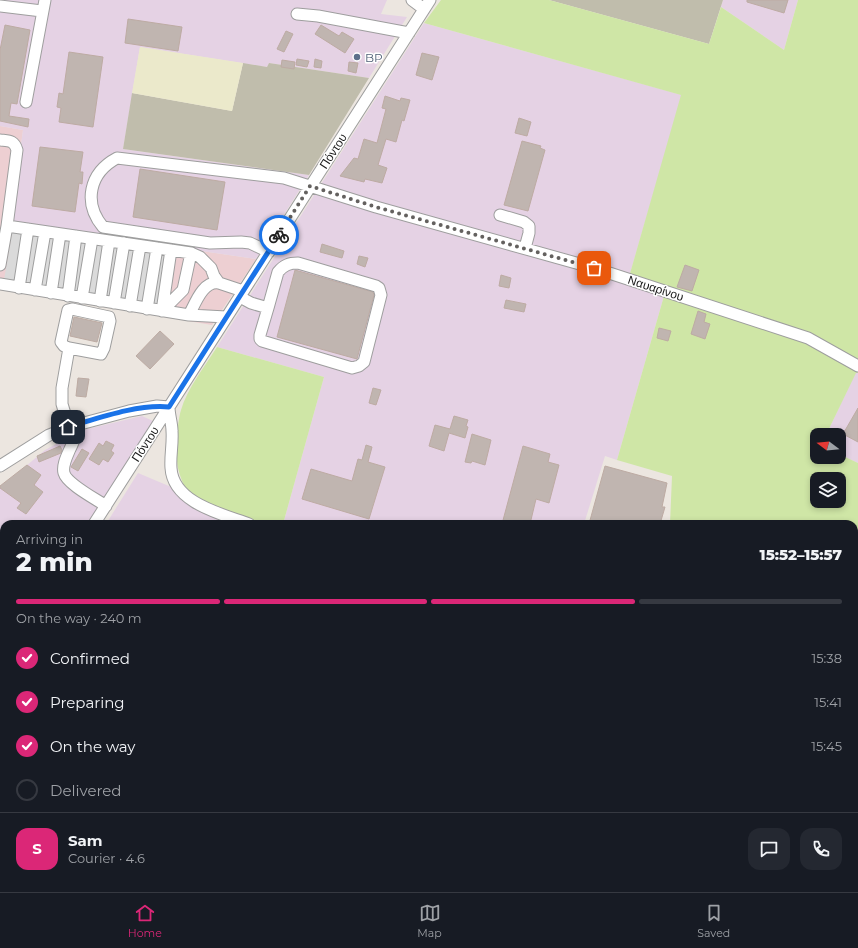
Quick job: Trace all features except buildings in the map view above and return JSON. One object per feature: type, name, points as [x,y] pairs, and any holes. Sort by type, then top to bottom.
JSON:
[{"type":"street","points":[[26,102],[45,0]]},
{"type":"street","points":[[412,0],[427,5]]},
{"type":"street","name":"Πόντου","points":[[97,520],[427,5]]},
{"type":"street","points":[[0,6],[42,11]]},
{"type":"street","points":[[297,14],[318,16],[409,33]]},
{"type":"street","points":[[0,140],[13,142],[16,144],[17,150],[0,264]]},
{"type":"street","name":"Ναυαρίνου","points":[[269,252],[250,243],[210,243],[103,227],[96,216],[91,203],[93,183],[100,171],[117,158],[284,178],[376,207],[594,268],[808,338],[858,366]]},
{"type":"street","points":[[500,215],[524,222],[529,226],[529,233],[525,248]]},
{"type":"street","points":[[6,226],[191,253],[200,256],[211,268],[219,283]]},
{"type":"street","points":[[19,288],[28,229]]},
{"type":"street","points":[[35,290],[44,232]]},
{"type":"street","points":[[51,293],[60,234]]},
{"type":"street","points":[[68,296],[76,236]]},
{"type":"street","points":[[82,298],[92,239]]},
{"type":"street","points":[[100,301],[109,241]]},
{"type":"street","points":[[114,303],[124,243]]},
{"type":"street","points":[[130,306],[140,246]]},
{"type":"street","points":[[147,309],[157,248]]},
{"type":"street","points":[[162,311],[171,250]]},
{"type":"street","points":[[162,311],[183,290],[191,253]]},
{"type":"street","points":[[292,263],[298,263],[376,286],[379,288],[381,295],[364,362],[352,368],[262,341],[260,339],[260,335],[268,308],[278,272],[282,268],[292,263]]},
{"type":"street","points":[[189,315],[207,285],[216,282],[241,294],[251,303],[268,308]]},
{"type":"street","points":[[0,284],[147,309],[189,315],[226,318]]},
{"type":"street","points":[[70,309],[109,317],[110,321],[104,348],[101,354],[69,348],[64,346],[61,342],[67,312],[70,309]]},
{"type":"street","points":[[69,348],[62,388],[62,404],[72,426],[76,430],[75,439],[65,462],[64,473],[70,481],[106,506]]},
{"type":"street","points":[[0,466],[49,436],[72,426],[141,408],[158,406],[169,407],[172,431],[171,470],[173,481],[185,496],[194,502],[239,520]]},
{"type":"shaded area","points":[[0,0],[387,0],[381,14],[407,17],[369,78],[269,63],[267,67],[140,47],[123,149],[309,175],[256,259],[10,223],[23,130],[0,126]]},
{"type":"shaded area","points":[[549,0],[723,0],[709,44]]},
{"type":"shaded area","points":[[723,0],[798,0],[784,50],[721,7]]},
{"type":"shaded area","points":[[424,23],[682,95],[629,277],[666,289],[617,460],[605,456],[585,520],[284,520],[324,377],[217,347]]},
{"type":"shaded area","points":[[140,47],[243,63],[232,111],[132,93]]},
{"type":"shaded area","points":[[243,63],[267,67],[269,63],[369,78],[309,175],[123,149],[132,93],[232,111]]},
{"type":"shaded area","points":[[0,126],[23,130],[11,223],[256,259],[212,325],[0,290]]},
{"type":"shaded area","points":[[13,227],[169,252],[160,307],[4,280]]},
{"type":"shaded area","points":[[856,372],[858,373],[858,463],[846,457],[846,428],[829,428]]},
{"type":"shaded area","points":[[142,416],[153,421],[90,520],[0,520],[0,488],[45,450],[83,430]]},
{"type":"shaded area","points":[[138,473],[250,520],[109,520]]},
{"type":"green space","points":[[441,0],[549,0],[709,44],[721,7],[784,50],[798,0],[858,0],[858,373],[856,373],[829,428],[810,428],[810,464],[846,464],[846,457],[858,463],[858,520],[670,520],[672,476],[617,460],[666,289],[629,277],[681,95],[424,23]]},
{"type":"green space","points":[[217,347],[324,377],[284,520],[250,520],[188,494],[181,478],[177,462],[178,423],[187,394]]},
{"type":"way so far","points":[[279,235],[310,186],[376,207],[594,268]]},
{"type":"place","name":"BP","points":[[357,57]]},
{"type":"route","points":[[68,427],[146,407],[169,407],[279,235]]}]
